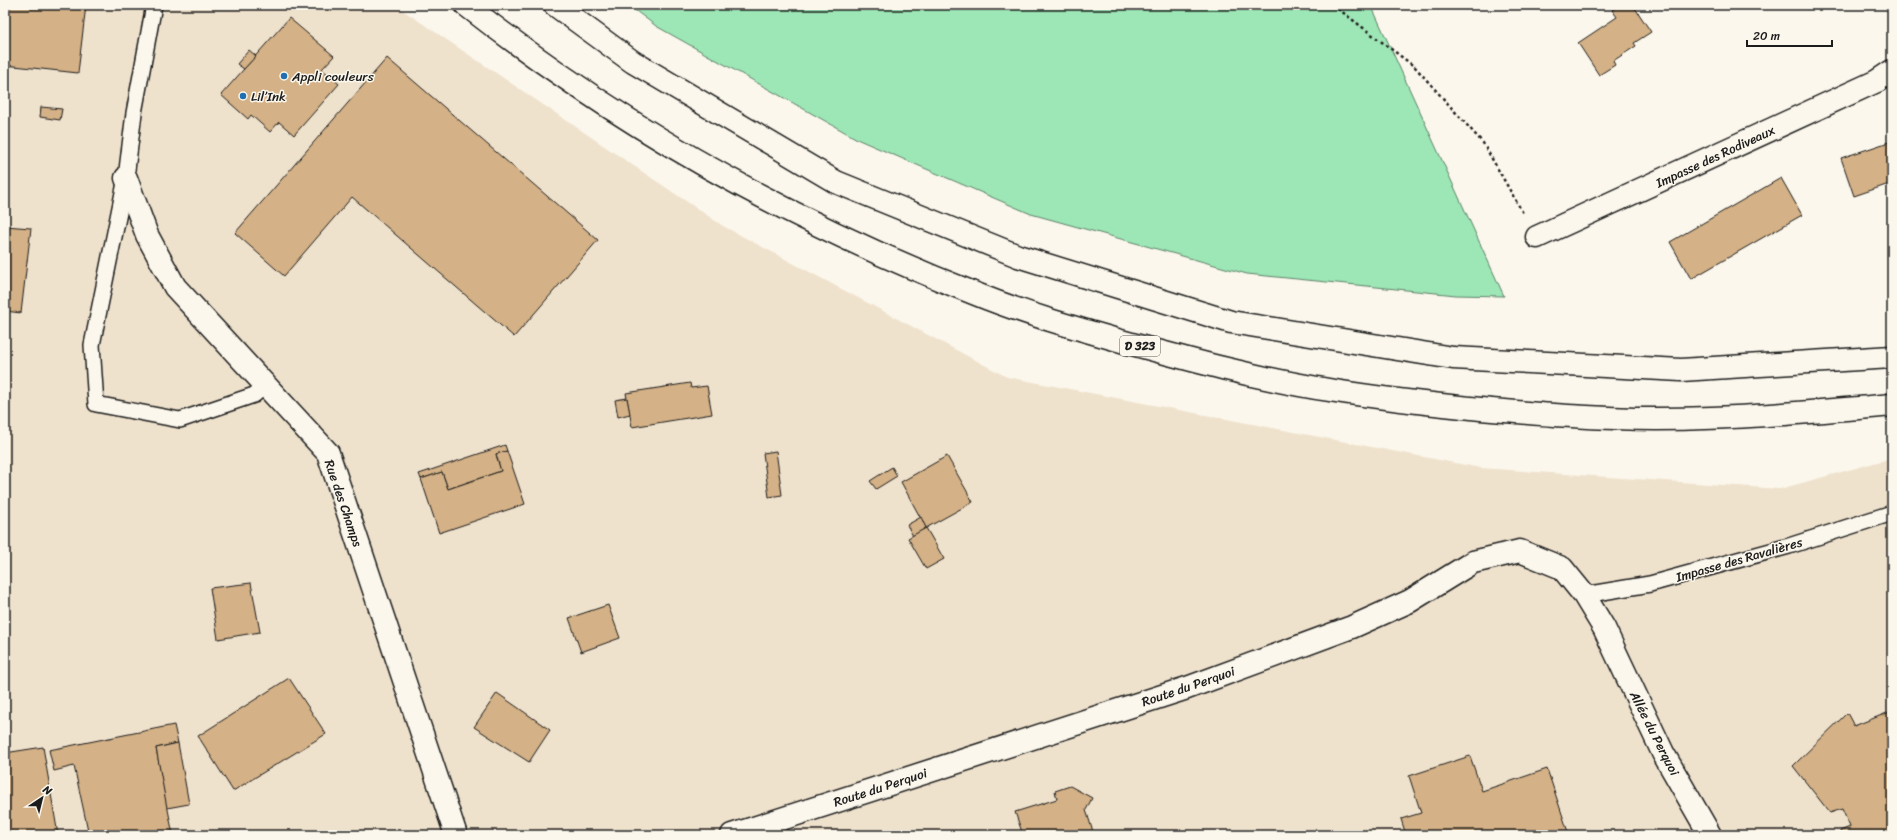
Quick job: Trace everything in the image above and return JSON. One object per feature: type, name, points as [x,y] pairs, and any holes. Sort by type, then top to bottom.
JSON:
[{"type":"main road","name":"D 323","points":[[466,5],[558,72],[656,136],[754,193],[862,247],[964,290],[1079,329],[1199,362],[1326,389],[1439,405],[1550,415],[1655,419],[1776,415],[1892,405]]},
{"type":"main road","points":[[555,5],[633,62],[836,182],[1018,256],[1231,322],[1453,358],[1673,370],[1892,357]]},
{"type":"main road","name":"Impasse des Rodiveaux","points":[[1537,237],[1877,82],[1892,71]]},
{"type":"main road","name":"Rue des Champs","points":[[126,178],[147,235],[175,287],[328,453],[456,835]]},
{"type":"main road","name":"Route du Perquoi","points":[[732,835],[1187,688],[1359,624],[1410,601],[1473,562],[1520,551],[1562,568],[1584,595],[1604,628]]},
{"type":"main road","name":"Allée du Perquoi","points":[[1604,628],[1663,753],[1710,835]]},
{"type":"lane","points":[[154,5],[134,113],[126,178],[92,345],[96,404],[180,420],[254,395],[266,386]]},
{"type":"lane","name":"Impasse des Ravalières","points":[[1584,595],[1650,584],[1789,546],[1892,513]]},
{"type":"path","points":[[1333,5],[1415,67],[1483,143],[1537,237]]},
{"type":"shaded area","points":[[5,5],[395,5],[723,226],[1007,377],[1481,468],[1780,489],[1892,458],[1892,835],[5,835]]},
{"type":"green space","points":[[628,5],[1371,5],[1504,296],[1456,295],[1247,274],[1031,214],[859,140],[656,26]]},
{"type":"building","points":[[5,5],[86,5],[78,73],[5,65]]},
{"type":"building","points":[[1619,5],[1633,5],[1651,32],[1634,43],[1636,46],[1613,61],[1615,65],[1599,75],[1578,43],[1617,17],[1612,10]]},
{"type":"building","name":"Appli couleurs","points":[[289,18],[334,56],[322,69],[339,84],[294,135],[279,122],[270,132],[251,115],[248,119],[221,95]]},
{"type":"building","points":[[249,50],[256,56],[244,69],[237,64]]},
{"type":"building","points":[[387,58],[598,240],[514,337],[352,197],[284,276],[235,233]]},
{"type":"building","points":[[41,107],[62,109],[60,120],[40,117]]},
{"type":"building","points":[[1892,141],[1892,183],[1854,196],[1841,158]]},
{"type":"building","points":[[1781,178],[1802,215],[1691,279],[1670,242]]},
{"type":"building","points":[[5,226],[31,228],[21,313],[5,311]]},
{"type":"building","points":[[690,383],[691,388],[707,386],[712,414],[632,427],[626,393]]},
{"type":"building","points":[[627,398],[630,414],[618,417],[615,400]]},
{"type":"building","points":[[505,445],[507,451],[496,454],[501,471],[448,489],[442,472],[421,479],[419,474]]},
{"type":"building","points":[[507,451],[525,504],[439,533],[421,479],[442,472],[448,489],[501,471],[496,454]]},
{"type":"building","points":[[776,451],[782,495],[769,497],[763,453]]},
{"type":"building","points":[[947,456],[973,502],[926,528],[901,482]]},
{"type":"building","points":[[892,467],[897,476],[876,489],[870,481]]},
{"type":"building","points":[[921,517],[926,528],[913,536],[907,525]]},
{"type":"building","points":[[926,528],[944,559],[926,569],[908,538]]},
{"type":"building","points":[[251,583],[260,632],[218,639],[210,588]]},
{"type":"building","points":[[608,605],[620,638],[581,652],[569,618]]},
{"type":"building","points":[[289,678],[326,734],[233,791],[198,736]]},
{"type":"building","points":[[497,693],[550,730],[529,762],[474,727]]},
{"type":"building","points":[[1892,711],[1892,835],[1841,835],[1840,831],[1850,827],[1842,809],[1830,813],[1793,766],[1847,713],[1854,726]]},
{"type":"building","points":[[174,725],[178,743],[156,748],[173,835],[89,835],[74,766],[54,771],[49,750]]},
{"type":"building","points":[[178,743],[189,804],[167,808],[156,748]]},
{"type":"building","points":[[43,747],[58,835],[5,835],[5,753]]},
{"type":"building","points":[[1470,756],[1482,791],[1547,769],[1569,835],[1406,835],[1401,819],[1421,813],[1409,776]]},
{"type":"building","points":[[1070,786],[1092,798],[1086,810],[1094,835],[1023,835],[1015,812],[1057,799],[1055,791]]},
{"type":"place","name":"Appli couleurs","points":[[284,76]]},
{"type":"place","name":"Lil’Ink","points":[[243,96]]}]
